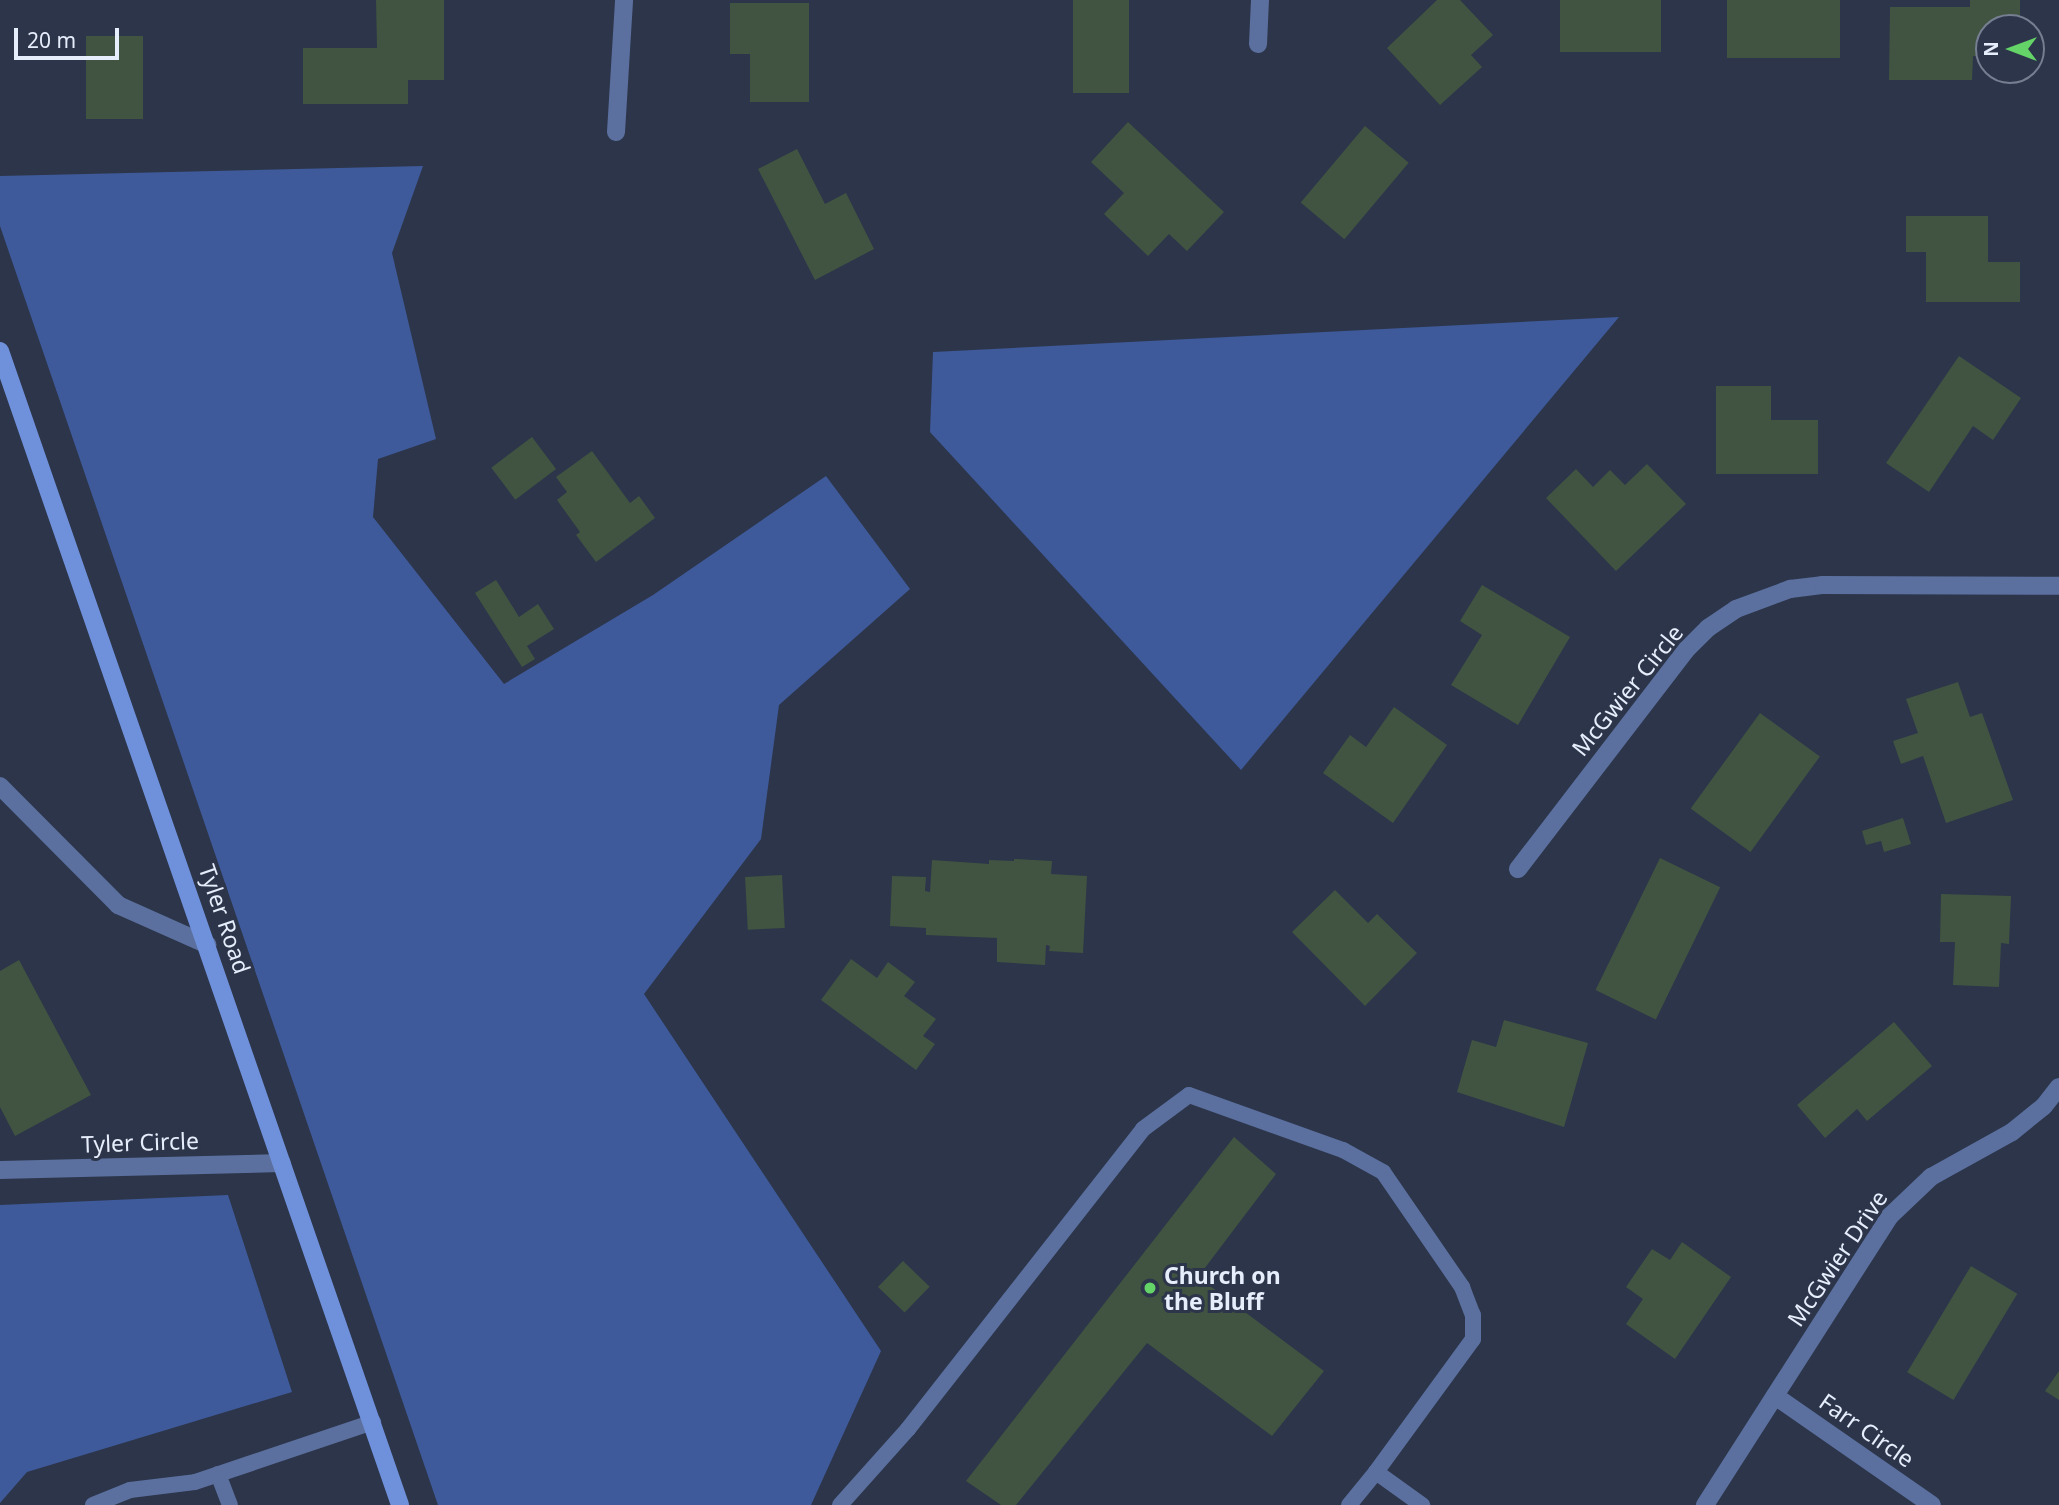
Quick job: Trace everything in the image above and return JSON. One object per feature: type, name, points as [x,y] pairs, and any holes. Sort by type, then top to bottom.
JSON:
[{"type":"street","points":[[616,132],[624,0]]},
{"type":"street","points":[[1258,44],[1260,0]]},
{"type":"street","name":"Tyler Road","points":[[0,351],[400,1505]]},
{"type":"street","name":"McGwier Circle","points":[[1518,869],[1686,650],[1708,628],[1736,609],[1790,589],[1822,584],[2059,586]]},
{"type":"street","points":[[0,786],[118,905],[208,945]]},
{"type":"street","name":"McGwier Drive","points":[[1705,1505],[1890,1216],[1931,1177],[2012,1132],[2044,1106],[2059,1087]]},
{"type":"street","name":"Tyler Circle","points":[[0,1170],[282,1163]]},
{"type":"street","name":"Farr Circle","points":[[1775,1396],[1932,1505]]},
{"type":"lane","points":[[841,1505],[908,1429],[1143,1129],[1189,1095],[1343,1150],[1383,1172],[1462,1287],[1474,1315],[1474,1339],[1349,1505]]},
{"type":"lane","points":[[93,1505],[131,1490],[195,1482],[373,1422]]},
{"type":"lane","points":[[1376,1472],[1422,1505]]},
{"type":"lane","points":[[218,1474],[230,1505]]},
{"type":"shaded area","points":[[423,166],[392,253],[436,439],[378,459],[373,517],[504,684],[653,595],[826,476],[910,589],[779,705],[761,839],[644,994],[881,1351],[811,1505],[438,1505],[0,226],[0,176]]},
{"type":"shaded area","points":[[1619,317],[1241,770],[930,432],[933,352]]},
{"type":"shaded area","points":[[228,1195],[292,1392],[27,1472],[0,1503],[0,1205]]},
{"type":"building","points":[[376,0],[444,0],[444,80],[408,80],[408,104],[303,104],[303,48],[377,48]]},
{"type":"building","points":[[1073,0],[1129,0],[1129,93],[1073,93]]},
{"type":"building","points":[[1437,0],[1460,0],[1493,35],[1471,55],[1482,67],[1440,105],[1387,48]]},
{"type":"building","points":[[1560,0],[1661,0],[1661,52],[1560,52]]},
{"type":"building","points":[[1727,0],[1840,0],[1840,58],[1727,58]]},
{"type":"building","points":[[1970,0],[2020,0],[2020,14],[1975,14],[1972,80],[1889,80],[1890,7],[1970,7]]},
{"type":"building","points":[[730,3],[809,3],[809,102],[750,102],[750,54],[730,54]]},
{"type":"building","points":[[86,36],[143,36],[143,119],[86,119]]},
{"type":"building","points":[[1128,122],[1224,212],[1187,251],[1169,234],[1148,256],[1104,214],[1124,193],[1091,162]]},
{"type":"building","points":[[1365,126],[1409,163],[1344,239],[1301,203]]},
{"type":"building","points":[[797,149],[825,204],[846,193],[874,249],[815,280],[758,169]]},
{"type":"building","points":[[1906,216],[1988,216],[1988,262],[2020,262],[2020,302],[1926,302],[1926,252],[1906,252]]},
{"type":"building","points":[[1959,356],[2021,398],[1993,440],[1973,426],[1929,492],[1886,463]]},
{"type":"building","points":[[1716,386],[1771,386],[1771,420],[1818,420],[1818,474],[1716,474]]},
{"type":"building","points":[[532,437],[556,469],[515,500],[491,468]]},
{"type":"building","points":[[592,451],[630,503],[639,496],[655,518],[596,562],[576,535],[580,532],[557,500],[567,492],[556,477]]},
{"type":"building","points":[[1647,464],[1686,504],[1616,571],[1546,498],[1576,469],[1593,487],[1610,470],[1625,485]]},
{"type":"building","points":[[496,580],[519,617],[538,604],[554,629],[527,646],[535,659],[522,667],[475,593]]},
{"type":"building","points":[[1482,585],[1570,637],[1518,725],[1451,685],[1482,635],[1460,621]]},
{"type":"building","points":[[1958,682],[1970,717],[1982,713],[2013,800],[1946,823],[1923,756],[1901,764],[1893,741],[1918,733],[1906,699]]},
{"type":"building","points":[[1394,707],[1447,745],[1393,823],[1323,773],[1350,735],[1366,747]]},
{"type":"building","points":[[1760,713],[1820,756],[1751,852],[1691,808]]},
{"type":"building","points":[[1903,818],[1911,844],[1884,852],[1881,841],[1866,845],[1862,831]]},
{"type":"building","points":[[1660,858],[1720,887],[1656,1019],[1596,990]]},
{"type":"building","points":[[932,860],[989,864],[989,860],[1052,861],[1051,874],[1087,876],[1083,953],[1049,951],[1050,946],[1046,945],[1045,965],[997,962],[997,938],[926,935],[926,928],[890,926],[892,876],[926,877],[925,891],[930,892]]},
{"type":"building","points":[[782,875],[785,928],[748,930],[745,877]]},
{"type":"building","points":[[1335,890],[1368,923],[1377,914],[1417,953],[1365,1006],[1292,932]]},
{"type":"building","points":[[1941,894],[2011,896],[2009,944],[2001,943],[1999,987],[1953,985],[1955,942],[1940,942]]},
{"type":"building","points":[[851,959],[877,978],[888,962],[915,982],[904,996],[936,1019],[923,1036],[935,1044],[916,1070],[821,1000]]},
{"type":"building","points":[[19,960],[91,1095],[15,1136],[0,1107],[0,971]]},
{"type":"building","points":[[1504,1020],[1588,1043],[1564,1127],[1457,1092],[1472,1040],[1496,1047]]},
{"type":"building","points":[[1894,1022],[1932,1066],[1867,1121],[1857,1109],[1825,1138],[1797,1105]]},
{"type":"building","points":[[1234,1137],[1276,1174],[1198,1277],[1324,1371],[1272,1436],[1147,1343],[1016,1505],[1001,1505],[966,1481]]},
{"type":"building","points":[[1682,1242],[1731,1277],[1675,1359],[1626,1324],[1643,1299],[1626,1287],[1652,1249],[1670,1260]]},
{"type":"building","points":[[903,1261],[930,1287],[905,1313],[878,1287]]},
{"type":"building","points":[[1971,1266],[2017,1294],[1953,1400],[1907,1372]]},
{"type":"building","points":[[2059,1371],[2059,1400],[2045,1391]]},
{"type":"place","name":"Church on the Bluff","points":[[1150,1288]]}]
